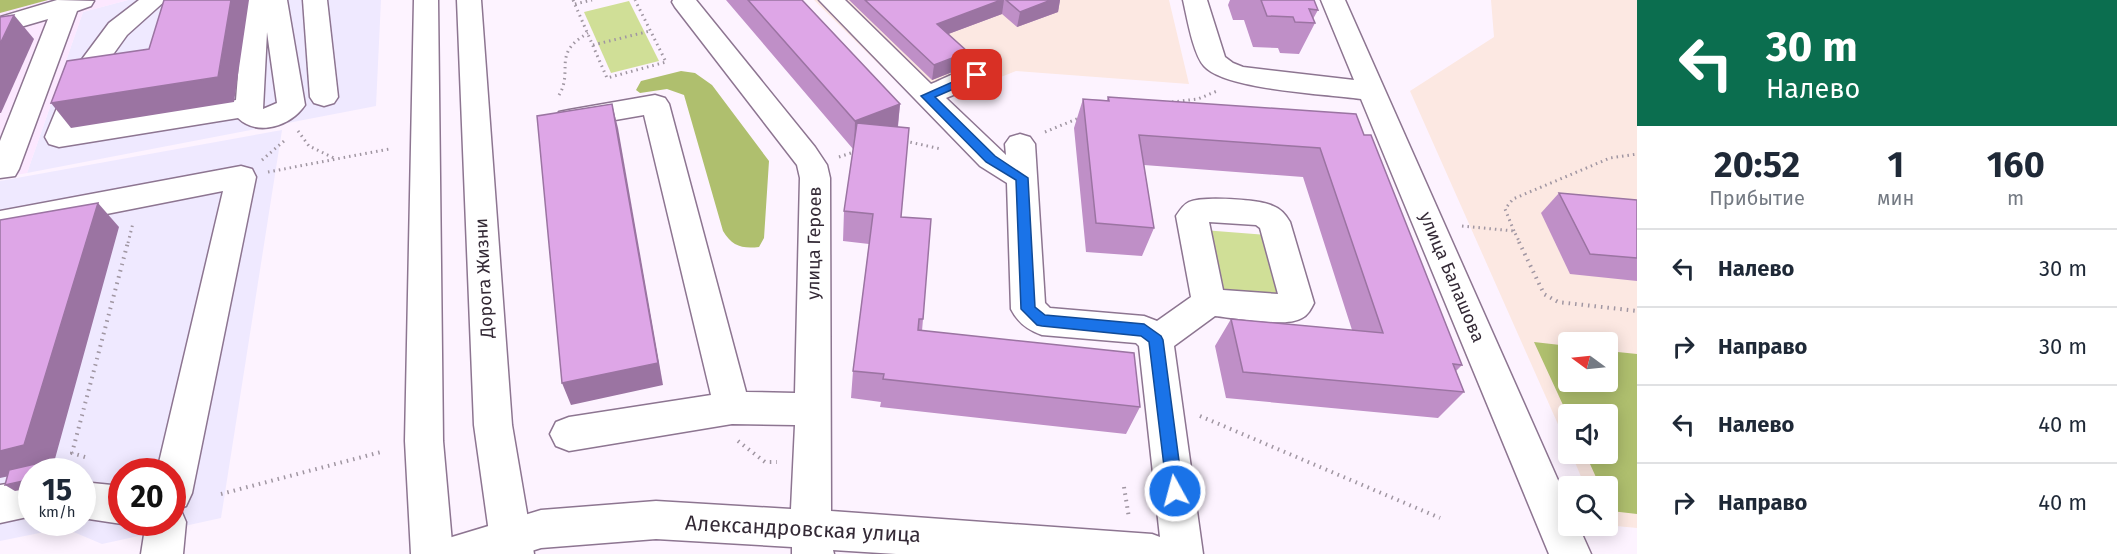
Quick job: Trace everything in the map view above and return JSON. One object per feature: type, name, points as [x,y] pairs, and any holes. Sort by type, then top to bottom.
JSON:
[{"type":"street","points":[[154,0],[118,29],[81,80],[59,137],[249,107]]},
{"type":"street","points":[[256,0],[249,113],[259,120],[284,112],[291,105],[275,0]]},
{"type":"street","points":[[315,0],[324,97]]},
{"type":"street","points":[[426,0],[424,441],[432,554]]},
{"type":"street","name":"Дорога Жизни","points":[[469,0],[493,425],[512,546]]},
{"type":"street","points":[[831,0],[990,159],[1022,178]]},
{"type":"street","points":[[1196,0],[1214,60],[1223,69],[1240,75],[1372,91]]},
{"type":"street","name":"улица Балашова","points":[[1333,0],[1570,554]]},
{"type":"street","name":"улица Героев","points":[[684,2],[812,165],[815,178],[812,541]]},
{"type":"street","points":[[0,25],[75,3]]},
{"type":"street","points":[[4,169],[75,3]]},
{"type":"street","points":[[927,96],[977,75]]},
{"type":"street","points":[[558,110],[655,104],[732,408]]},
{"type":"street","points":[[1020,144],[1028,309],[1042,321],[1144,330],[1156,340],[1182,554]]},
{"type":"street","points":[[0,223],[241,177],[180,458]]},
{"type":"street","points":[[1156,340],[1209,302]]},
{"type":"street","points":[[569,434],[732,408],[813,409]]},
{"type":"street","points":[[0,504],[18,501]]},
{"type":"street","name":"Александровская улица","points":[[458,554],[512,546],[541,529],[656,520],[812,541],[1152,554]]},
{"type":"street","points":[[162,554],[164,536]]},
{"type":"path","points":[[592,0],[574,2],[607,78],[666,62],[635,0]]},
{"type":"path","points":[[593,45],[650,31]]},
{"type":"path","points":[[558,110],[567,52],[572,41],[588,33]]},
{"type":"path","points":[[1165,103],[1198,99],[1212,94],[1240,75]]},
{"type":"path","points":[[1020,144],[1082,117]]},
{"type":"path","points":[[241,177],[298,130],[309,147],[336,159]]},
{"type":"path","points":[[899,139],[944,150]]},
{"type":"path","points":[[241,177],[389,149]]},
{"type":"path","points":[[812,165],[866,149]]},
{"type":"path","points":[[1637,154],[1610,158],[1513,199],[1505,209],[1544,294],[1558,302],[1637,311]]},
{"type":"path","points":[[85,457],[72,453],[134,222]]},
{"type":"path","points":[[1460,226],[1514,231]]},
{"type":"path","points":[[1164,401],[1440,518]]},
{"type":"path","points":[[732,408],[738,443],[765,462],[785,463]]},
{"type":"path","points":[[222,494],[381,452]]},
{"type":"path","points":[[1124,487],[1129,520]]},
{"type":"shaded area","points":[[0,0],[128,0],[83,12],[27,173],[0,178]]},
{"type":"shaded area","points":[[128,0],[381,0],[376,106],[27,173],[83,12]]},
{"type":"shaded area","points":[[814,0],[1169,0],[1189,84],[1016,71],[923,108]]},
{"type":"shaded area","points":[[1491,0],[1637,0],[1637,528],[1618,526],[1618,476],[1581,476],[1576,464],[1618,464],[1618,404],[1558,404],[1558,424],[1410,91],[1494,37]]},
{"type":"shaded area","points":[[282,130],[221,518],[186,526],[186,458],[108,458],[108,536],[139,536],[102,544],[83,536],[96,536],[96,458],[18,458],[18,536],[25,536],[0,541],[0,181]]},
{"type":"green space","points":[[0,0],[48,0],[0,13]]},
{"type":"green space","points":[[629,1],[659,61],[611,73],[584,12]]},
{"type":"green space","points":[[681,71],[695,73],[712,85],[769,161],[764,238],[759,247],[738,245],[730,240],[723,231],[684,95],[667,89],[640,93],[636,90],[641,81]]},
{"type":"green space","points":[[1203,230],[1267,235],[1285,300],[1217,295]]},
{"type":"green space","points":[[1534,342],[1558,345],[1558,392],[1618,392],[1618,352],[1637,354],[1637,514],[1618,512],[1618,476],[1595,476],[1590,464],[1618,464],[1618,404],[1563,404]]},
{"type":"building","points":[[164,0],[231,0],[218,77],[51,103],[67,61],[149,49]]},
{"type":"building","points":[[748,0],[802,0],[900,104],[855,121]]},
{"type":"building","points":[[865,0],[1001,0],[937,24],[968,52],[934,65]]},
{"type":"building","points":[[1006,0],[1051,0],[1020,12]]},
{"type":"building","points":[[1261,0],[1314,0],[1318,10],[1309,9],[1315,23],[1295,22],[1293,17],[1267,16]]},
{"type":"building","points":[[14,15],[0,44],[0,17]]},
{"type":"building","points":[[1108,97],[1356,114],[1364,135],[1371,135],[1462,365],[1453,364],[1464,392],[1243,372],[1231,319],[1383,333],[1320,148],[1139,135],[1154,228],[1096,223],[1083,99],[1109,101]]},
{"type":"building","points":[[612,104],[658,363],[562,383],[537,116]]},
{"type":"building","points":[[857,123],[909,128],[901,217],[931,219],[923,319],[919,319],[918,330],[1134,353],[1140,407],[883,379],[884,374],[853,371],[873,214],[844,211]]},
{"type":"building","points":[[1559,193],[1637,200],[1637,258],[1590,254]]},
{"type":"building","points":[[98,203],[24,445],[0,451],[0,220]]},
{"type":"building","points":[[18,468],[18,482],[5,485],[9,470]]},
{"type":"route","points":[[977,75],[927,96],[990,159],[1022,178],[1028,309],[1042,321],[1144,330],[1156,340],[1175,491]]}]
